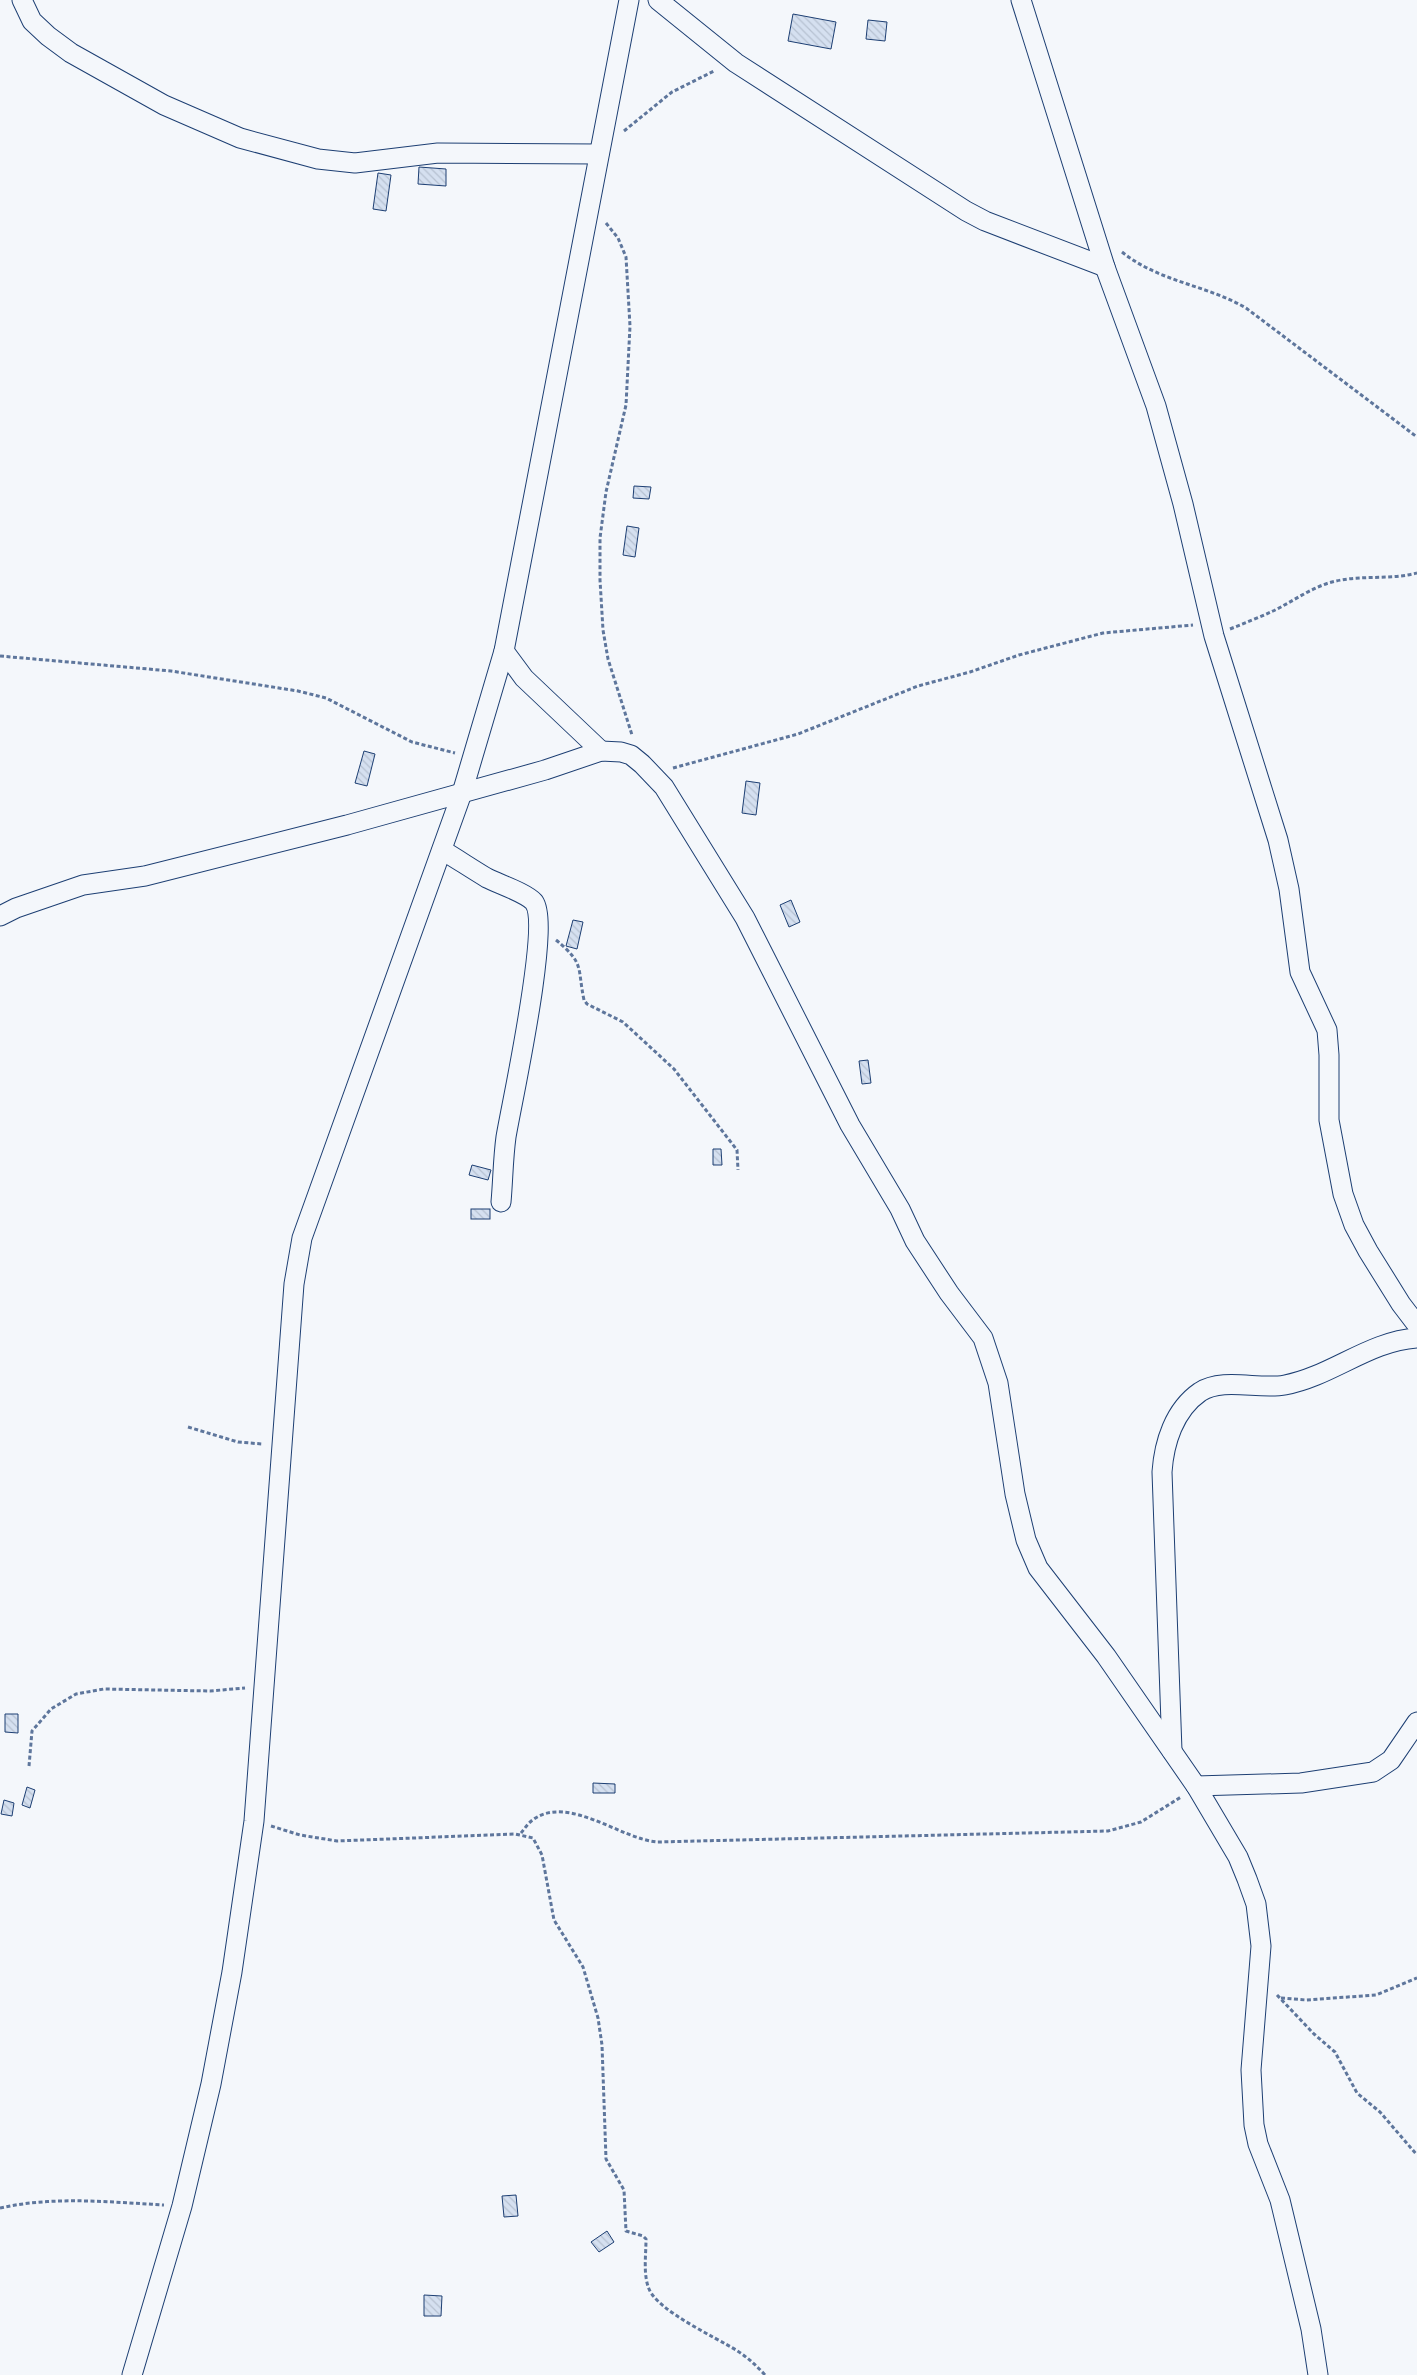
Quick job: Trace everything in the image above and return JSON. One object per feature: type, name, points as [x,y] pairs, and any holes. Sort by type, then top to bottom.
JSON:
[{"type":"street","points":[[22,0],[32,20],[48,36],[71,53],[164,105],[240,138],[318,159],[355,162],[438,153],[599,154]]},
{"type":"street","points":[[132,2375],[182,2206],[210,2084],[232,1972],[254,1821],[266,1686],[294,1284],[302,1238],[462,793],[504,651],[629,0]]},
{"type":"street","points":[[658,0],[736,63],[966,211],[985,221],[1105,267]]},
{"type":"street","points":[[1021,0],[1105,267],[1156,406],[1183,504],[1212,629],[1278,840],[1290,889],[1300,972],[1327,1030],[1330,1120],[1343,1194],[1354,1225],[1368,1251],[1401,1304],[1417,1325]]},
{"type":"street","points":[[504,651],[524,678],[601,751]]},
{"type":"street","points":[[0,916],[16,908],[83,885],[145,876],[347,825],[545,770],[601,751],[620,752],[631,755],[646,768],[669,794],[745,918],[850,1125],[900,1209],[915,1241],[949,1293],[983,1338],[998,1383],[1022,1522],[1028,1545],[1038,1568],[1106,1656],[1172,1751],[1196,1786],[1238,1858],[1256,1904],[1261,1946],[1251,2070],[1254,2125],[1258,2144],[1280,2200],[1311,2329],[1318,2375]]},
{"type":"street","points":[[442,850],[487,877],[528,897],[536,907],[538,926],[528,1026],[506,1144],[501,1202]]},
{"type":"street","points":[[1172,1751],[1162,1472],[1166,1444],[1179,1414],[1196,1395],[1210,1387],[1284,1385],[1314,1376],[1379,1346],[1417,1338]]},
{"type":"street","points":[[1196,1786],[1317,1782],[1373,1772],[1391,1760],[1417,1722]]},
{"type":"path","points":[[599,154],[672,92],[703,76],[736,63]]},
{"type":"path","points":[[590,200],[618,238],[626,257],[630,326],[626,405],[606,492],[600,538],[600,580],[603,630],[608,659],[646,768],[683,766],[798,734],[918,686],[970,672],[1019,654],[1081,638],[1104,633],[1166,629],[1212,629],[1273,611],[1315,588],[1335,581],[1372,577],[1397,578],[1417,573]]},
{"type":"path","points":[[1120,250],[1150,270],[1246,308],[1417,437]]},
{"type":"path","points":[[0,656],[171,672],[298,691],[326,698],[412,742],[473,757]]},
{"type":"path","points":[[538,926],[575,956],[579,964],[582,992],[587,1004],[623,1022],[674,1070],[738,1150],[738,1170]]},
{"type":"path","points":[[188,1426],[248,1444],[283,1441]]},
{"type":"path","points":[[29,1766],[30,1738],[35,1726],[51,1709],[76,1694],[104,1689],[210,1691],[266,1686]]},
{"type":"path","points":[[521,1834],[532,1820],[540,1816],[559,1812],[577,1815],[641,1840],[657,1842],[1108,1831],[1141,1822],[1196,1786]]},
{"type":"path","points":[[254,1821],[300,1835],[337,1841],[530,1835],[538,1846],[546,1870],[554,1920],[583,1967],[598,2018],[602,2045],[606,2159],[624,2190],[626,2231],[643,2236],[646,2240],[646,2278],[650,2291],[656,2300],[678,2316],[738,2350],[765,2375]]},
{"type":"path","points":[[1260,1976],[1314,2034],[1335,2052],[1357,2093],[1380,2112],[1417,2155]]},
{"type":"path","points":[[1280,1998],[1314,1999],[1376,1995],[1417,1978]]},
{"type":"path","points":[[0,2208],[47,2201],[182,2206]]},
{"type":"building","points":[[793,14],[836,22],[831,49],[788,41]]},
{"type":"building","points":[[868,20],[887,22],[885,41],[866,39]]},
{"type":"building","points":[[419,167],[446,169],[446,186],[418,184]]},
{"type":"building","points":[[378,173],[391,175],[386,211],[373,209]]},
{"type":"building","points":[[634,486],[651,487],[649,499],[633,498]]},
{"type":"building","points":[[627,526],[639,528],[635,557],[623,555]]},
{"type":"building","points":[[364,751],[375,754],[367,786],[355,783]]},
{"type":"building","points":[[746,781],[760,783],[756,815],[742,813]]},
{"type":"building","points":[[791,900],[800,922],[789,927],[780,905]]},
{"type":"building","points":[[573,920],[583,922],[577,949],[566,946]]},
{"type":"building","points":[[868,1060],[871,1083],[862,1084],[859,1061]]},
{"type":"building","points":[[713,1149],[721,1149],[722,1165],[713,1165]]},
{"type":"building","points":[[472,1165],[491,1170],[488,1180],[469,1175]]},
{"type":"building","points":[[471,1209],[490,1209],[490,1219],[471,1219]]},
{"type":"building","points":[[5,1714],[18,1714],[18,1733],[5,1732]]},
{"type":"building","points":[[593,1783],[615,1784],[615,1793],[593,1793]]},
{"type":"building","points":[[27,1787],[35,1790],[30,1808],[22,1805]]},
{"type":"building","points":[[4,1800],[14,1803],[12,1816],[1,1814]]},
{"type":"building","points":[[516,2195],[518,2216],[504,2217],[502,2196]]},
{"type":"building","points":[[607,2231],[614,2242],[599,2252],[591,2242]]},
{"type":"building","points":[[424,2295],[442,2296],[441,2316],[424,2316]]}]
